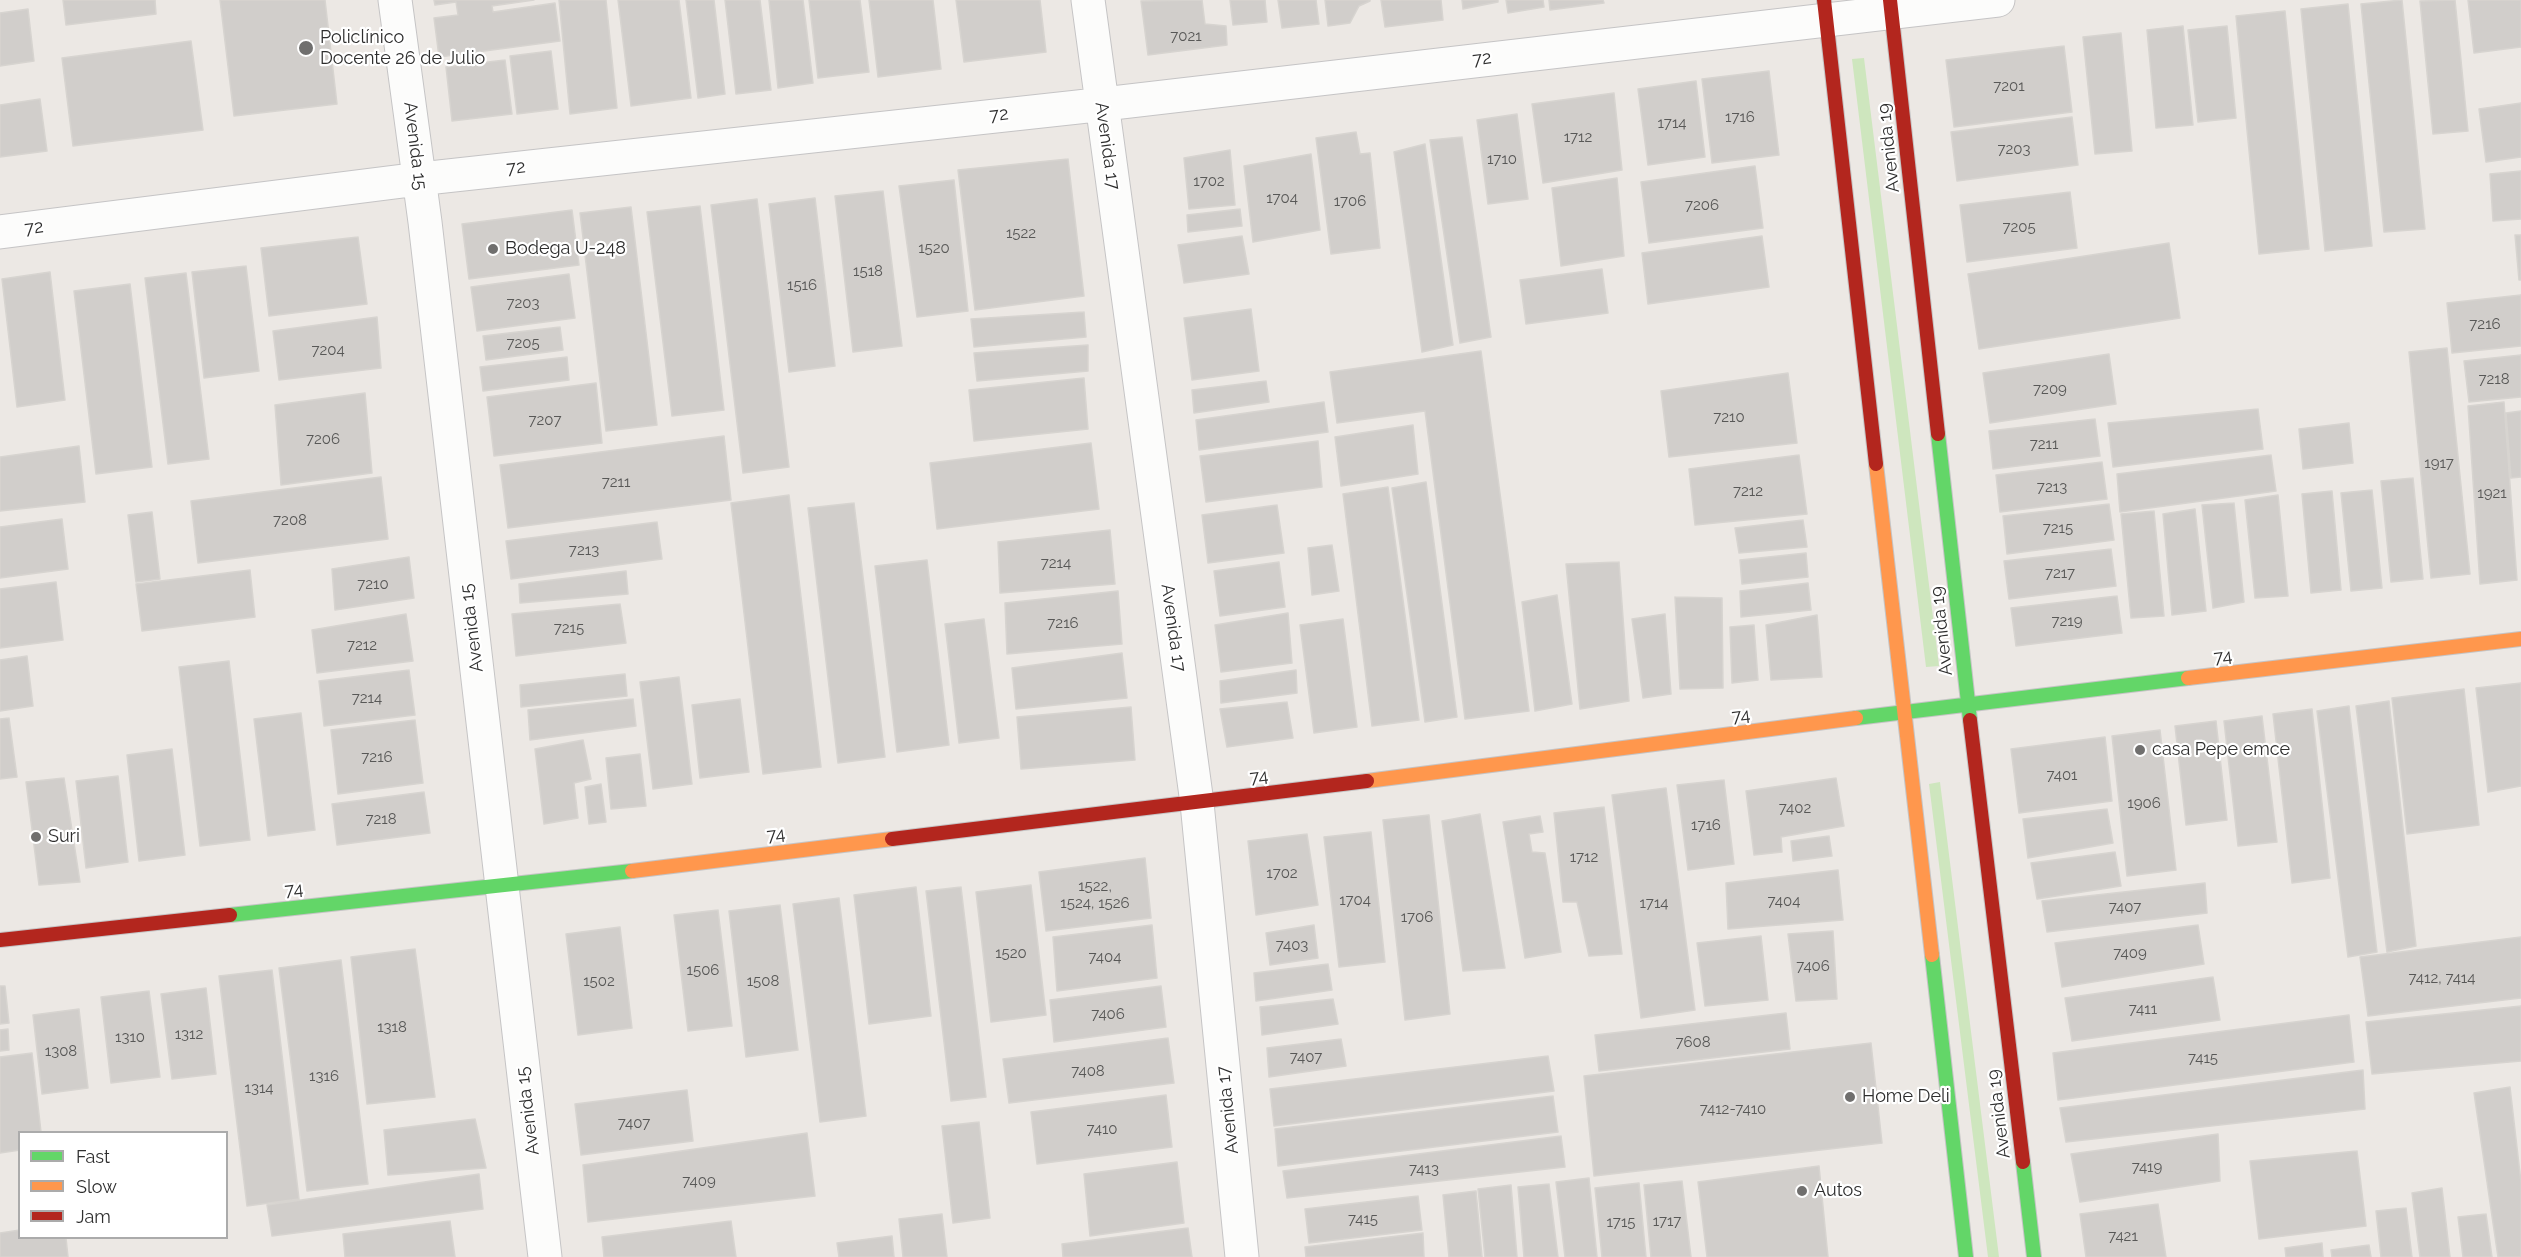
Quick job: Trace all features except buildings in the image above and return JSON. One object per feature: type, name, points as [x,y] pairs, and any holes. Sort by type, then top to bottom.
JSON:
[{"type":"street","name":"Avenida 15","points":[[395,0],[420,178],[545,1257]]},
{"type":"street","name":"Avenida 17","points":[[1089,0],[1101,104],[1197,802],[1242,1257]]},
{"type":"street","name":"72","points":[[0,232],[420,178],[1101,104],[1825,9],[1998,0]]},
{"type":"street","name":"Avenida 19","points":[[1891,7],[1969,706],[2034,1257]]},
{"type":"street","points":[[1825,9],[1965,1257]]},
{"type":"street","name":"74","points":[[0,940],[501,886],[1197,802],[1903,712],[2521,639]]},
{"type":"green space","points":[[1864,58],[1939,666],[1926,667],[1852,59]]},
{"type":"green space","points":[[1940,782],[1999,1257],[1988,1257],[1929,784]]},
{"type":"traffic: fast","points":[[1938,434],[1970,720]]},
{"type":"traffic: fast","points":[[1856,718],[2188,678]]},
{"type":"traffic: fast","points":[[230,915],[632,871]]},
{"type":"traffic: fast","points":[[1932,955],[1966,1257]]},
{"type":"traffic: fast","points":[[2023,1162],[2034,1257]]},
{"type":"traffic: slow","points":[[1876,464],[1932,955]]},
{"type":"traffic: slow","points":[[2188,678],[2521,639]]},
{"type":"traffic: slow","points":[[1367,781],[1856,718]]},
{"type":"traffic: slow","points":[[632,871],[892,839]]},
{"type":"traffic: jam","points":[[1824,0],[1876,464]]},
{"type":"traffic: jam","points":[[1890,0],[1938,434]]},
{"type":"traffic: jam","points":[[1970,720],[2023,1162]]},
{"type":"traffic: jam","points":[[892,839],[1367,781]]},
{"type":"traffic: jam","points":[[0,940],[230,915]]},
{"type":"place","name":"Policlínico Docente 26 de Julio","points":[[306,48]]},
{"type":"place","name":"Bodega U-248","points":[[493,249]]},
{"type":"place","name":"casa Pepe emce","points":[[2140,750]]},
{"type":"place","name":"Suri","points":[[36,837]]},
{"type":"place","name":"Home Deli","points":[[1850,1097]]},
{"type":"place","name":"Autos","points":[[1802,1191]]}]
